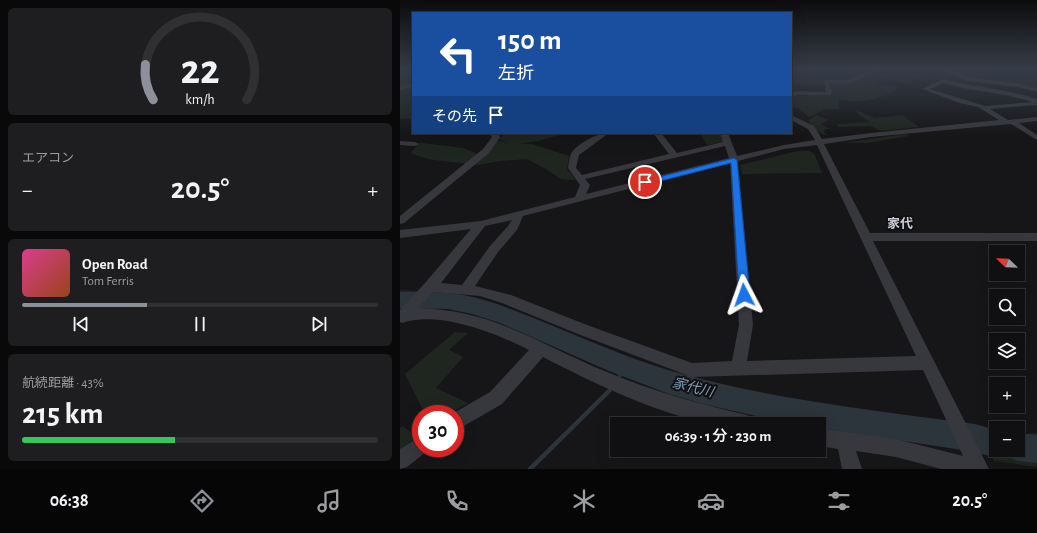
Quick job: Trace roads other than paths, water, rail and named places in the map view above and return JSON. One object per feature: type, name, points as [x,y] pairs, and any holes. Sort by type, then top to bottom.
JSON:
[{"type":"street","points":[[792,95],[797,93],[828,94],[829,91]]},
{"type":"street","points":[[931,91],[984,108],[1010,121],[1037,138]]},
{"type":"street","points":[[1000,91],[1037,102]]},
{"type":"street","points":[[976,95],[1008,92]]},
{"type":"street","points":[[952,97],[968,96]]},
{"type":"street","points":[[984,108],[1037,102]]},
{"type":"street","points":[[792,118],[811,128],[819,141],[864,237],[977,466]]},
{"type":"street","points":[[400,234],[447,230],[481,224],[784,147],[819,141],[1037,118]]},
{"type":"street","points":[[400,221],[486,151],[496,137],[494,134]]},
{"type":"street","points":[[579,199],[585,185],[572,168],[576,152],[599,139],[604,134]]},
{"type":"street","points":[[658,134],[675,156]]},
{"type":"street","points":[[724,134],[734,160],[746,325],[738,369]]},
{"type":"street","points":[[400,143],[415,144]]},
{"type":"street","points":[[580,178],[727,143]]},
{"type":"street","points":[[466,289],[494,249],[513,228],[519,215]]},
{"type":"street","points":[[406,313],[428,290],[481,224]]},
{"type":"street","points":[[864,237],[1037,237]]},
{"type":"street","points":[[428,290],[466,289],[480,291],[506,299],[583,330],[692,370],[927,363]]},
{"type":"street","points":[[406,313],[431,314],[474,321],[496,328],[602,378],[657,399],[712,417]]},
{"type":"street","points":[[464,417],[496,398],[540,349]]},
{"type":"street","points":[[826,437],[896,448],[977,466]]},
{"type":"street","points":[[847,441],[846,452],[852,469]]},
{"type":"street","points":[[400,460],[412,451]]},
{"type":"waterway","name":"家代川","points":[[400,300],[448,301],[481,308],[508,317],[635,370],[669,382],[707,392],[783,409],[975,438],[989,442]]},
{"type":"waterway","points":[[620,375],[626,366]]},
{"type":"waterway","points":[[530,469],[609,391]]},
{"type":"waterway","name":"家代川","points":[[1025,448],[1037,449]]},
{"type":"district","name":"家代","points":[[900,223]]}]
